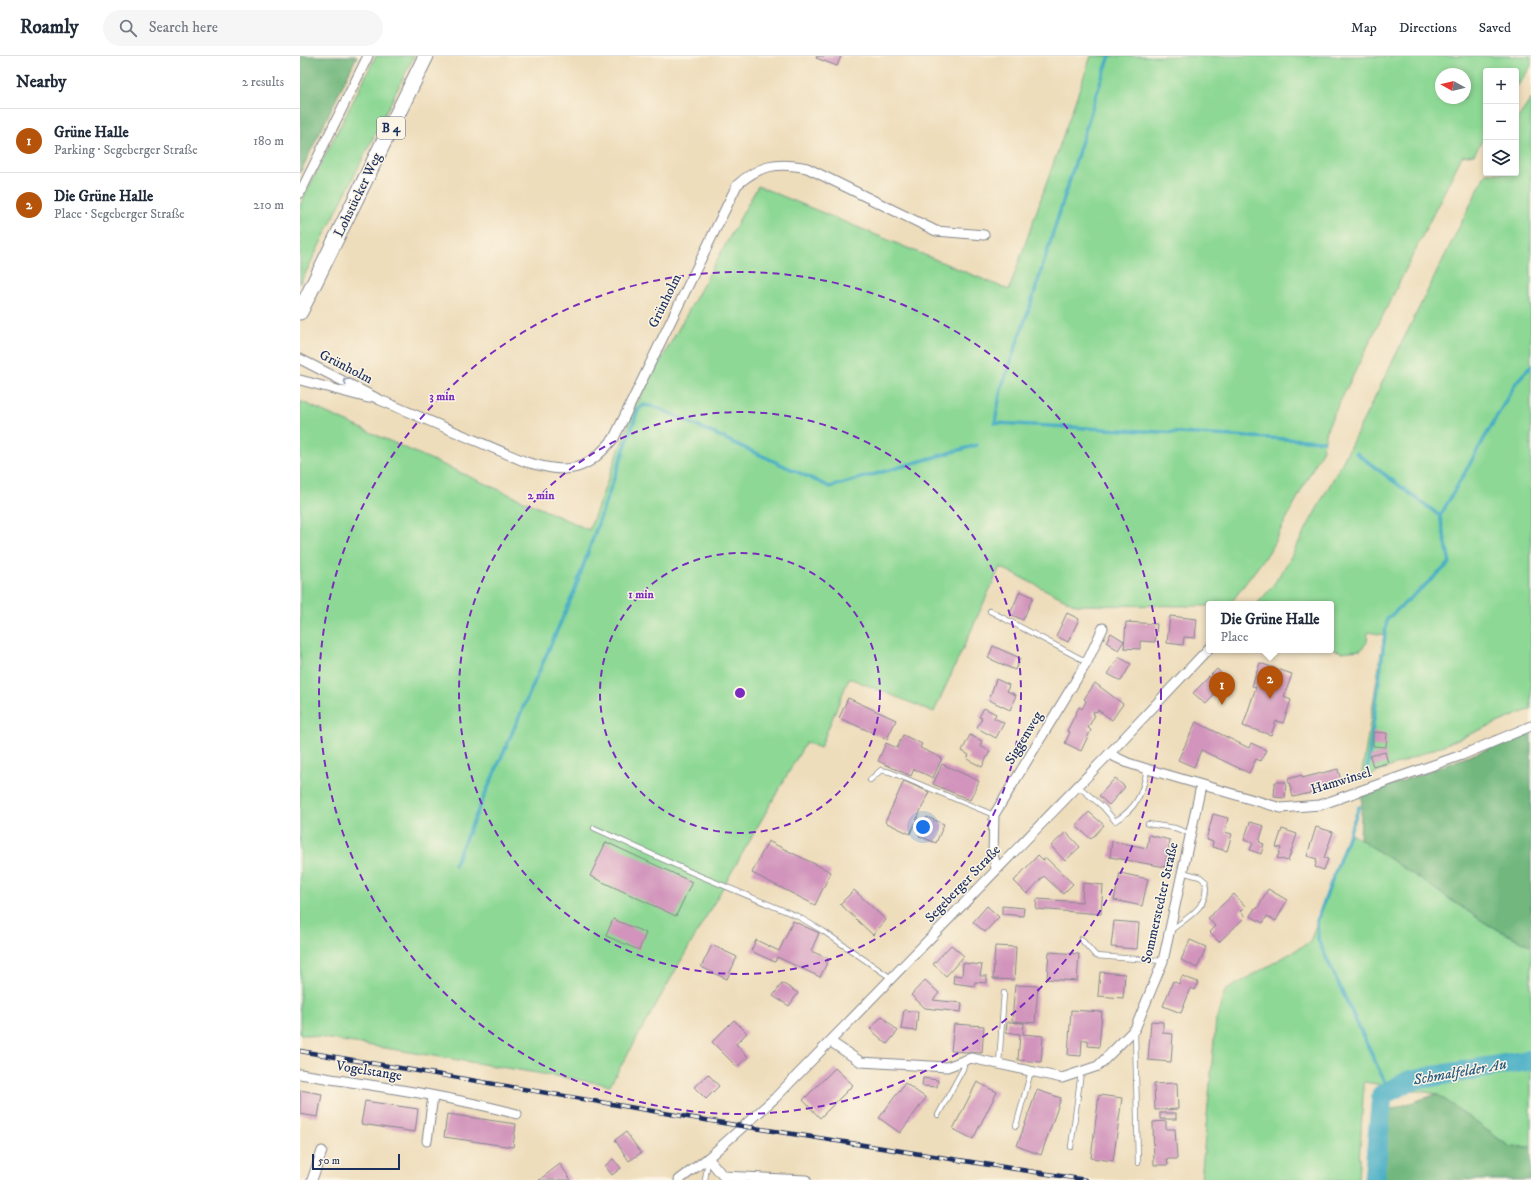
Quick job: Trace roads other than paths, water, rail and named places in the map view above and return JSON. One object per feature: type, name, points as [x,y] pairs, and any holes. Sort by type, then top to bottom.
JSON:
[{"type":"main road","name":"Lohstücker Weg","points":[[300,312],[426,56]]},
{"type":"street","points":[[300,193],[368,56]]},
{"type":"street","name":"Grünholm","points":[[300,359],[380,400],[526,462],[545,468],[562,469],[587,464],[600,455],[614,438],[737,185],[748,175],[769,166],[789,165],[807,168],[936,231],[984,235]]},
{"type":"street","name":"Grünholm","points":[[300,380],[380,400]]},
{"type":"street","name":"Siggenweg","points":[[996,868],[993,854],[994,815],[1087,662],[1103,628]]},
{"type":"street","name":"Segeberger Straße","points":[[680,1180],[734,1136],[775,1098],[831,1042],[996,868],[1109,754],[1206,651]]},
{"type":"street","name":"Hamwinsel","points":[[1109,754],[1147,770],[1281,808],[1320,805],[1462,755],[1531,726]]},
{"type":"street","name":"Sommerstedter Straße","points":[[831,1042],[862,1062],[947,1067],[971,1058],[1062,1078],[1098,1066],[1135,1029],[1163,961],[1201,786]]},
{"type":"street","name":"Vogelstange","points":[[300,1074],[433,1096],[487,1106],[517,1114]]},
{"type":"street","points":[[427,1141],[433,1096]]},
{"type":"street","points":[[312,1180],[322,1151]]},
{"type":"street","points":[[708,1158],[723,1176],[737,1178],[806,1180]]},
{"type":"lane","points":[[990,611],[1087,662]]},
{"type":"lane","points":[[870,780],[881,770],[890,772],[994,815]]},
{"type":"lane","points":[[1078,786],[1103,807],[1115,821],[1129,812],[1136,802],[1147,770]]},
{"type":"lane","points":[[1148,824],[1175,828],[1191,834]]},
{"type":"lane","points":[[594,828],[693,874],[797,916],[823,931],[892,978]]},
{"type":"lane","points":[[1169,931],[1195,912],[1207,892],[1206,882],[1200,877],[1182,872]]},
{"type":"lane","points":[[1081,938],[1096,956],[1163,961]]},
{"type":"lane","points":[[999,1064],[1004,993]]},
{"type":"lane","points":[[1135,1029],[1138,1163]]},
{"type":"lane","points":[[938,1115],[963,1069],[965,1060]]},
{"type":"lane","points":[[1016,1126],[1031,1071]]},
{"type":"lane","points":[[1071,1147],[1081,1072]]},
{"type":"lane","points":[[705,1180],[708,1158]]},
{"type":"waterway","points":[[1110,56],[1101,80],[1034,294],[1001,389],[995,423],[1324,441]]},
{"type":"waterway","points":[[1440,516],[1517,381],[1531,366]]},
{"type":"waterway","points":[[454,865],[574,592],[638,410],[643,405],[656,407],[830,487],[977,445]]},
{"type":"waterway","points":[[1356,453],[1440,516],[1450,563],[1387,619],[1367,771]]},
{"type":"waterway","points":[[1359,807],[1317,921],[1318,940],[1389,1091]]},
{"type":"waterway","name":"Schmalfelder Au","points":[[1374,1180],[1382,1095],[1411,1080],[1531,1060]]},
{"type":"railway","points":[[300,1051],[729,1124],[1086,1180]]},
{"type":"place","name":"Die Grüne Halle","points":[[1270,699]]},
{"type":"place","name":"Grüne Halle","points":[[1222,705]]}]
